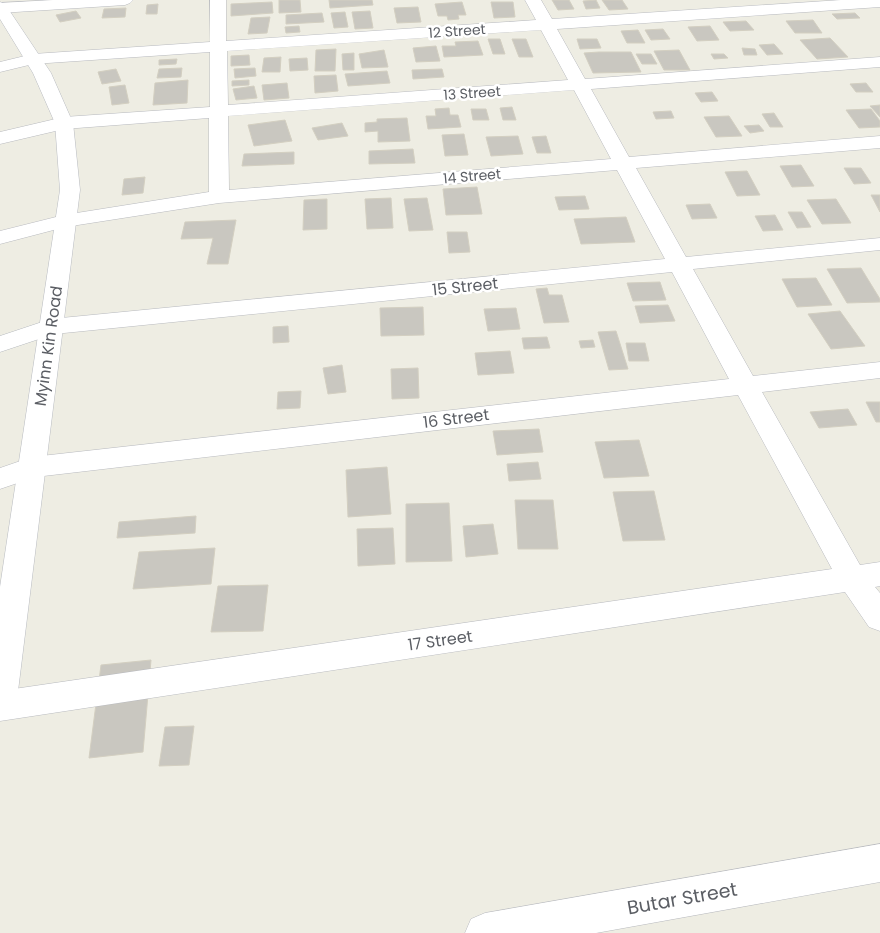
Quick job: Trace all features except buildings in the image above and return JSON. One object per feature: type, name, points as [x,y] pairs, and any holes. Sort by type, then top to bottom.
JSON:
[{"type":"street","points":[[0,8],[125,0]]},
{"type":"street","points":[[218,0],[219,197]]},
{"type":"street","points":[[533,0],[746,385],[866,576],[880,618]]},
{"type":"street","name":"12 Street","points":[[0,67],[33,59],[873,5]]},
{"type":"street","name":"Myinn Kin Road","points":[[0,8],[42,73],[64,123],[70,190],[64,220],[0,699]]},
{"type":"street","name":"13 Street","points":[[0,138],[64,123],[880,62]]},
{"type":"street","name":"14 Street","points":[[64,220],[219,197],[880,142]]},
{"type":"street","points":[[0,238],[64,220]]},
{"type":"street","name":"15 Street","points":[[51,327],[880,244]]},
{"type":"street","points":[[0,344],[51,327]]},
{"type":"street","name":"16 Street","points":[[32,467],[880,370]]},
{"type":"street","points":[[0,479],[32,467]]},
{"type":"street","name":"17 Street","points":[[0,706],[866,576]]},
{"type":"street","name":"Butar Street","points":[[485,933],[880,863]]}]
